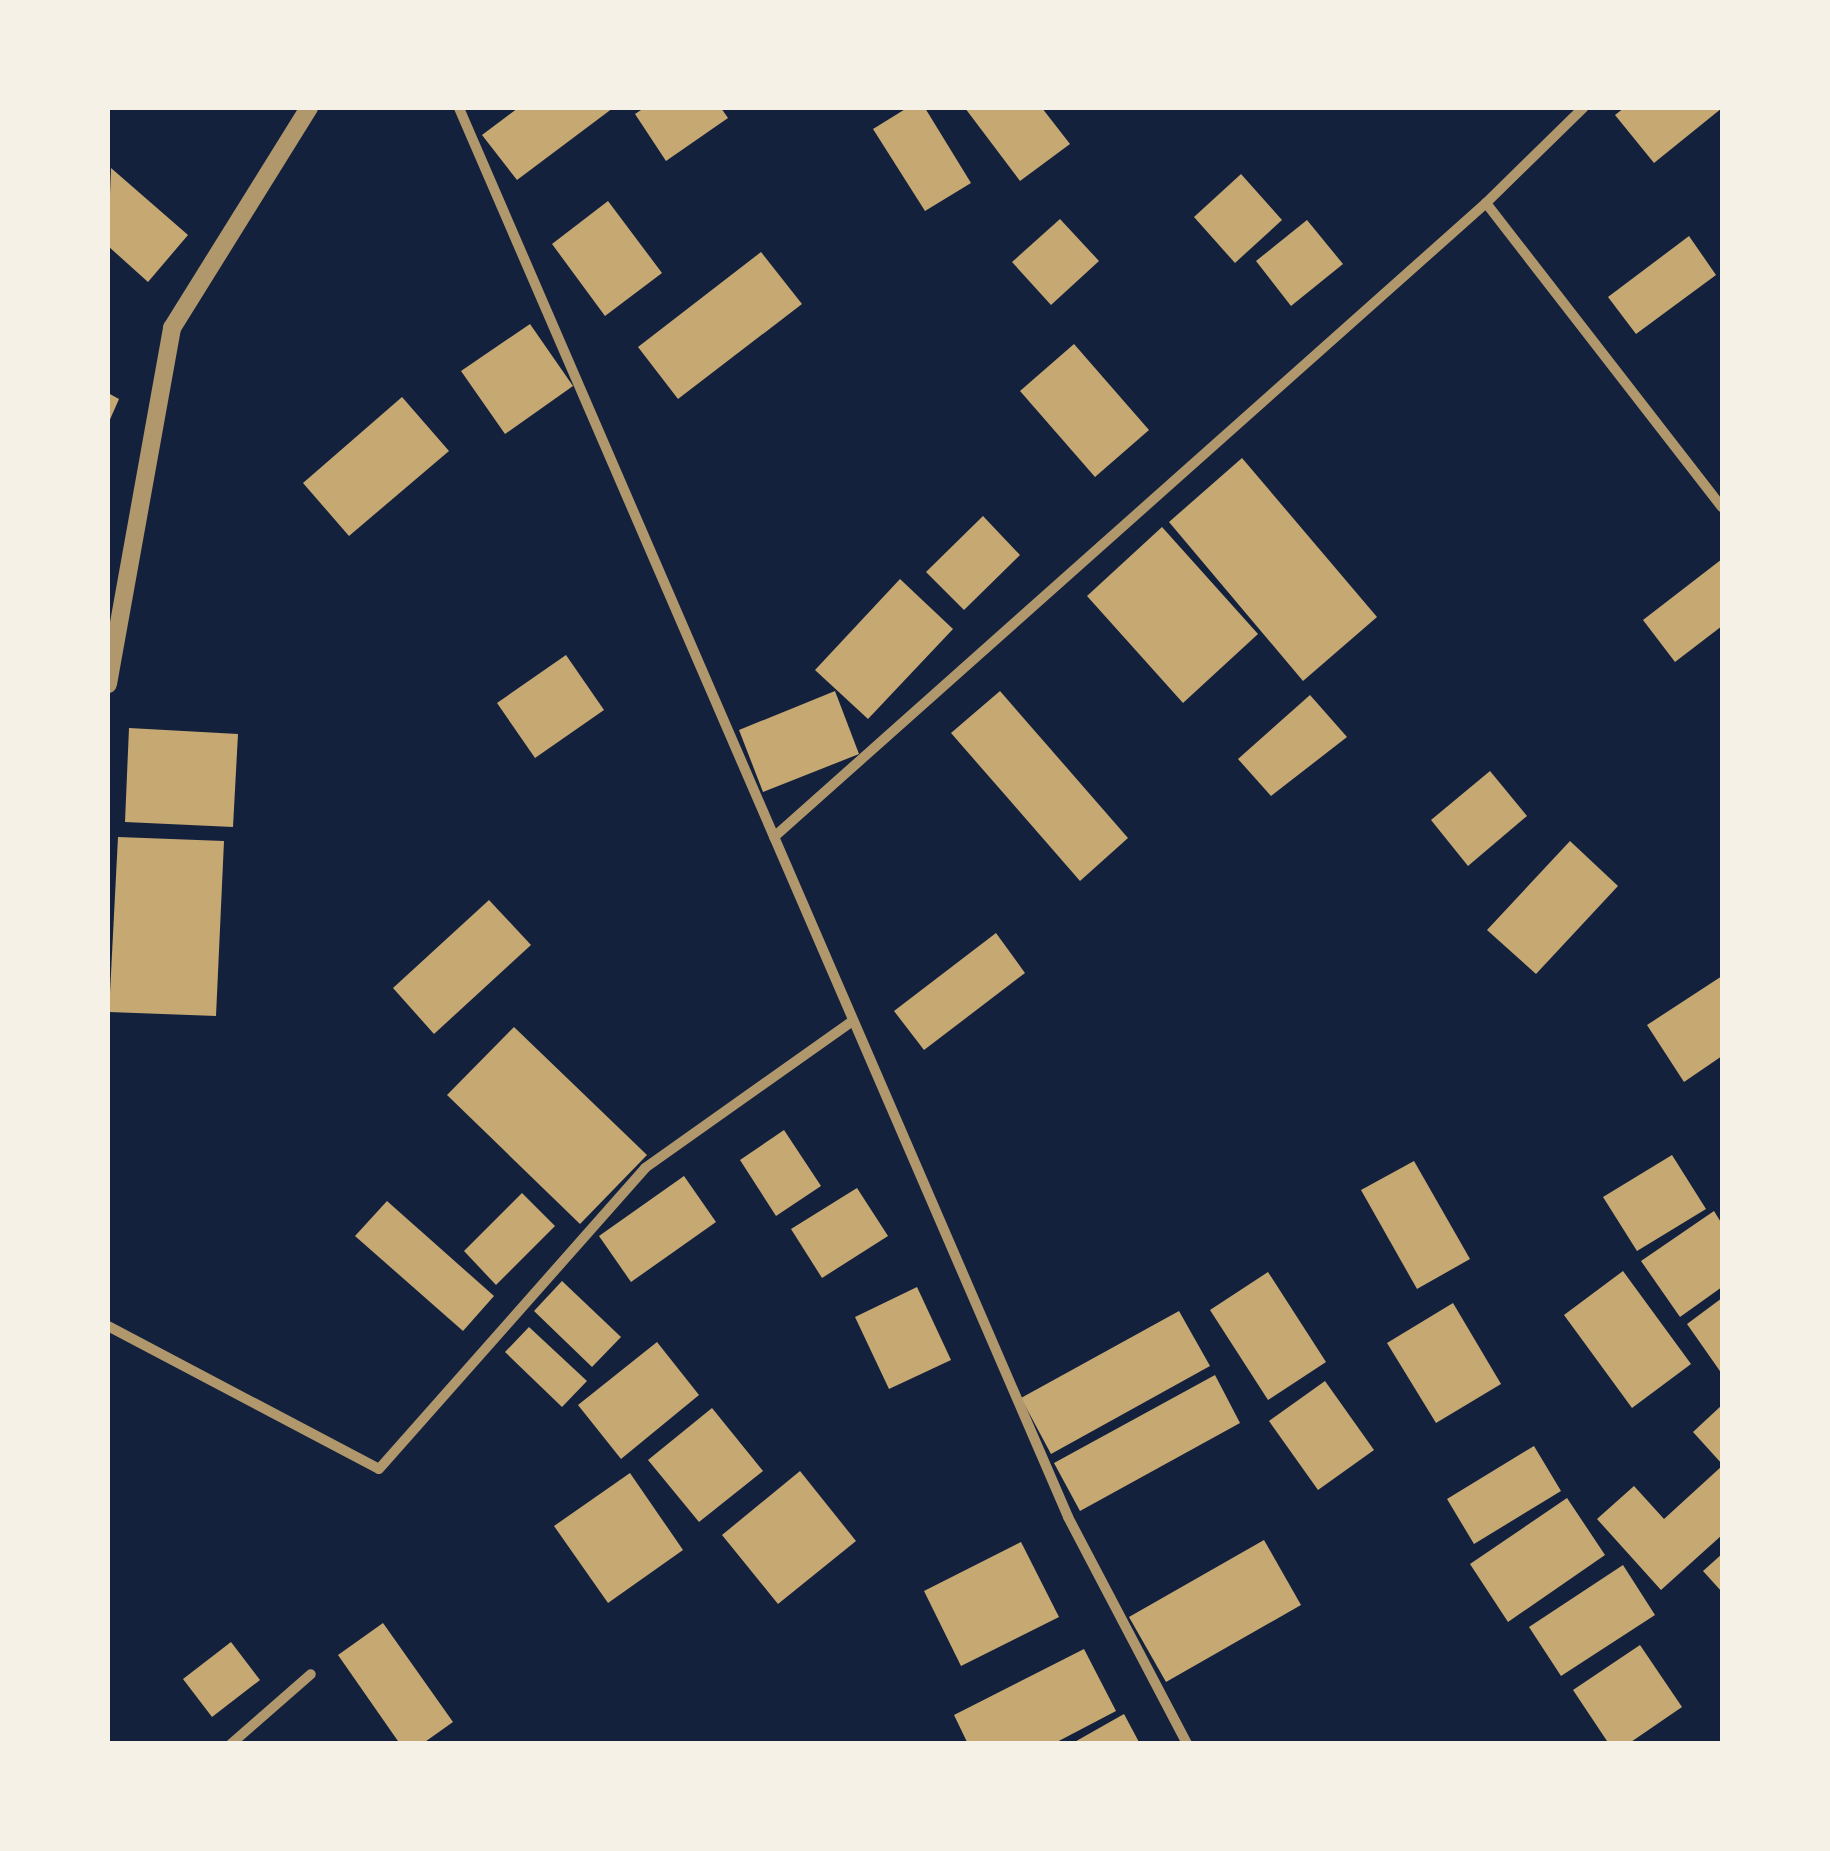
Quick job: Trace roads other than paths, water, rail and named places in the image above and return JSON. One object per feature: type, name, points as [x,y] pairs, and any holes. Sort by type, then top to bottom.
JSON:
[{"type":"street","points":[[108,684],[172,328],[308,108]]},
{"type":"street","points":[[459,108],[1068,1517],[1187,1744]]},
{"type":"street","points":[[774,837],[1486,203],[1584,108]]},
{"type":"street","points":[[1486,203],[1722,507]]},
{"type":"street","points":[[108,1326],[379,1470],[645,1168],[853,1021]]},
{"type":"street","points":[[231,1744],[311,1674]]}]
